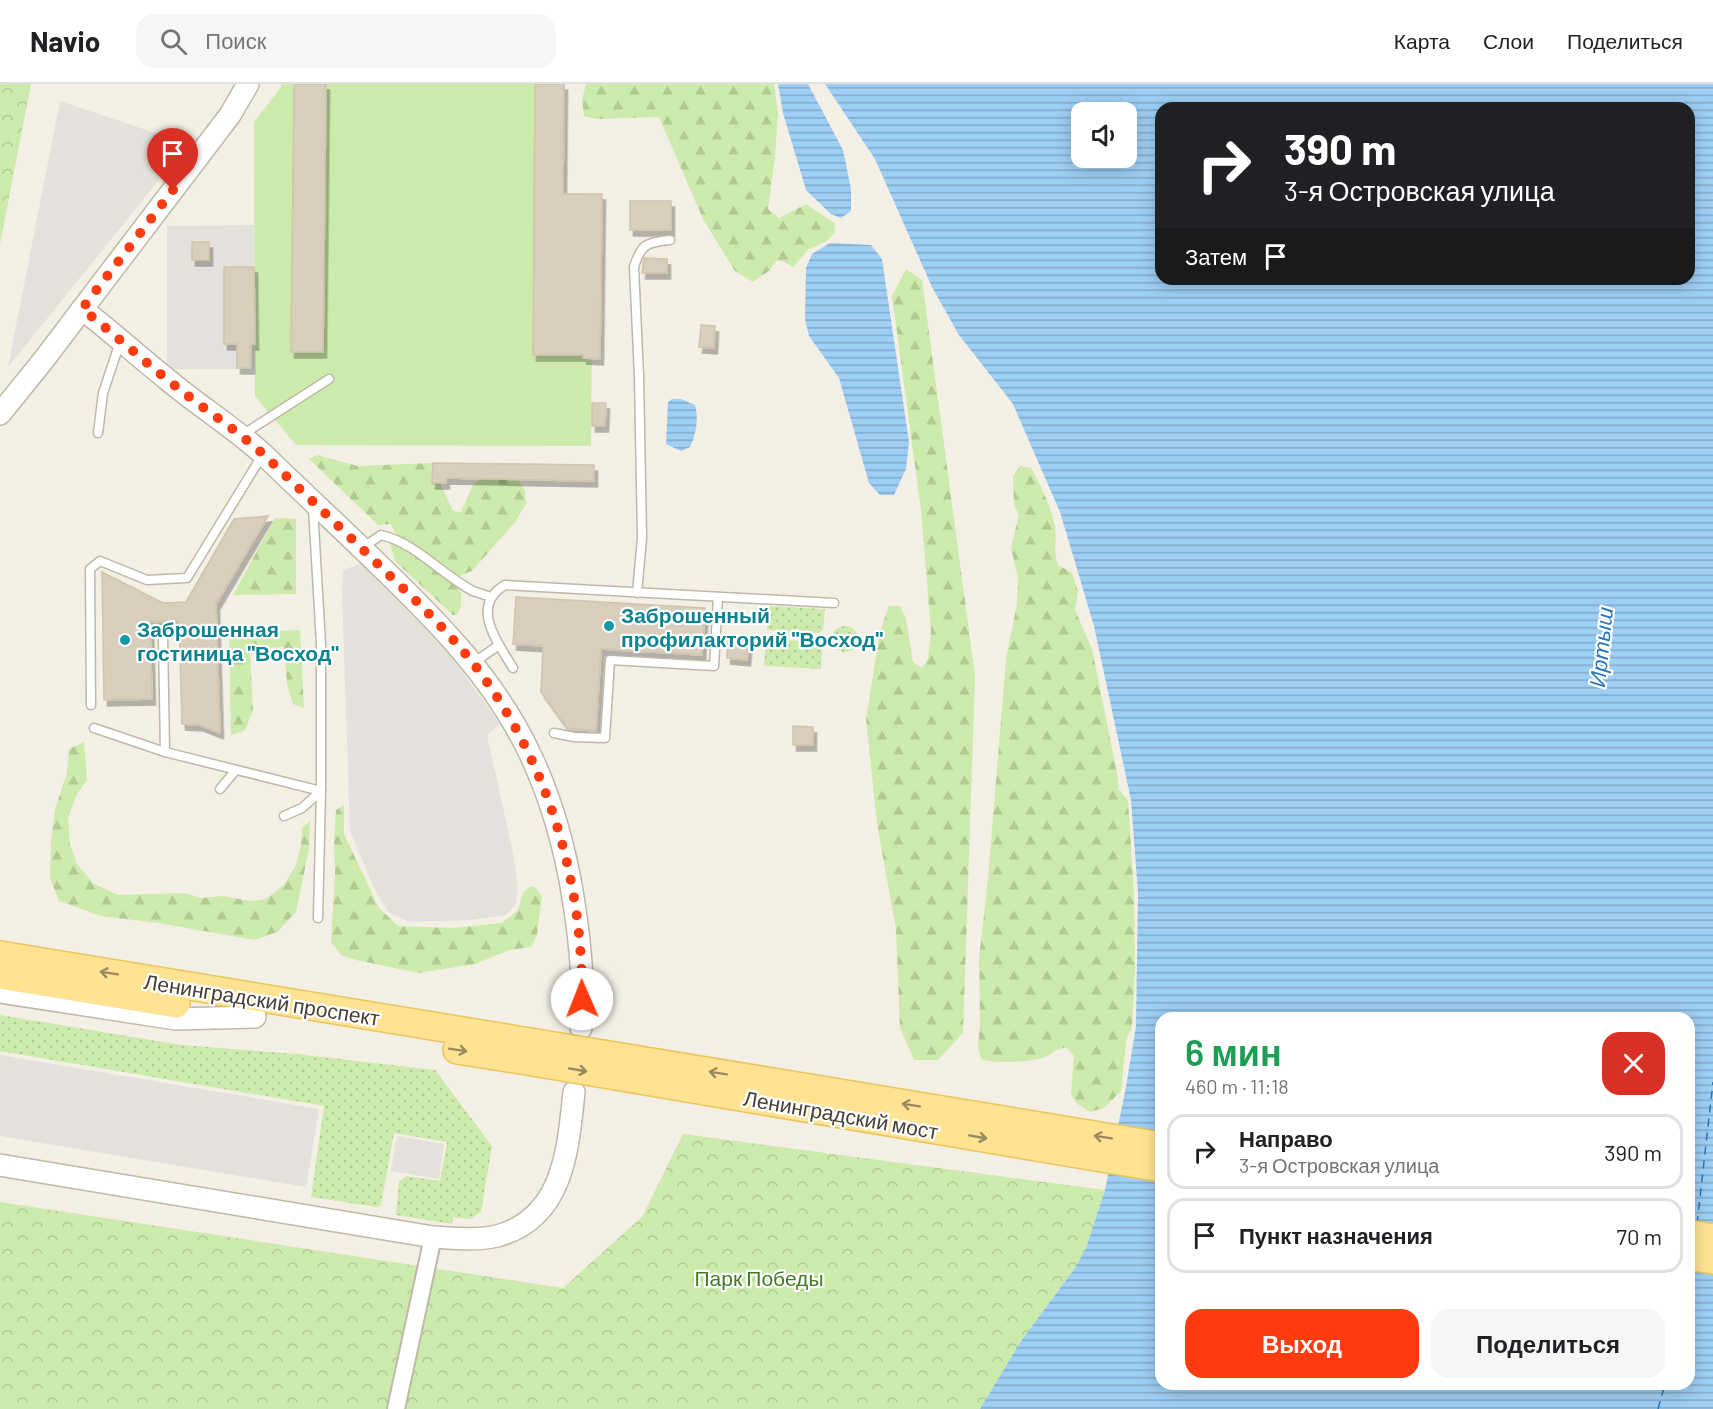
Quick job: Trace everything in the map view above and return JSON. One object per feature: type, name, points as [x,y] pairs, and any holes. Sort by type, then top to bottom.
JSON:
[{"type":"main road","name":"Ленинградский проспект","points":[[0,955],[522,1051]]},
{"type":"main road","name":"Ленинградский проспект","points":[[0,975],[255,1017],[522,1051]]},
{"type":"main road","name":"Ленинградский мост","points":[[522,1051],[1155,1145]]},
{"type":"main road","name":"Ленинградский мост","points":[[522,1051],[1155,1167]]},
{"type":"main road","points":[[1695,1235],[1713,1238]]},
{"type":"main road","points":[[1695,1257],[1713,1260]]},
{"type":"street","points":[[0,414],[230,115],[248,84]]},
{"type":"street","points":[[82,309],[263,454],[363,555],[433,617],[472,663],[508,715],[530,753],[548,796],[561,840],[579,933],[582,979],[581,1028]]},
{"type":"street","points":[[0,992],[176,1019],[255,1017]]},
{"type":"street","points":[[0,1165],[433,1237],[495,1237],[532,1219],[546,1204],[564,1164],[574,1092]]},
{"type":"street","points":[[396,1409],[433,1237]]},
{"type":"lane","points":[[637,593],[642,538],[638,334],[634,267],[638,255],[650,241],[670,240]]},
{"type":"lane","points":[[98,433],[103,393],[121,339]]},
{"type":"lane","points":[[242,435],[329,380]]},
{"type":"lane","points":[[91,705],[90,569],[100,561],[147,580],[187,578],[263,454]]},
{"type":"lane","points":[[312,501],[321,644],[318,918]]},
{"type":"lane","points":[[363,555],[381,535],[389,537],[410,548],[473,591],[491,597]]},
{"type":"lane","points":[[513,668],[492,634],[488,618],[488,602],[498,589],[505,585],[834,603]]},
{"type":"lane","points":[[554,733],[573,737],[605,738],[610,660],[714,666],[718,597]]},
{"type":"lane","points":[[163,636],[165,752]]},
{"type":"lane","points":[[472,663],[499,645]]},
{"type":"lane","points":[[94,728],[165,752],[321,791]]},
{"type":"lane","points":[[220,789],[235,771]]},
{"type":"lane","points":[[284,816],[302,808],[321,791]]},
{"type":"green space","points":[[0,84],[31,84],[0,244]]},
{"type":"green space","points":[[281,84],[565,84],[564,193],[593,194],[591,446],[296,445],[255,396],[254,122]]},
{"type":"green space","points":[[586,84],[774,84],[778,113],[768,209],[779,218],[806,204],[834,223],[835,232],[827,241],[809,249],[793,267],[783,261],[776,261],[770,270],[753,282],[735,271],[703,219],[659,117],[596,119],[584,116],[582,100]]},
{"type":"green space","points":[[906,269],[922,280],[975,676],[963,1033],[938,1060],[914,1060],[900,1028],[896,929],[877,824],[866,719],[880,631],[889,606],[900,606],[906,619],[913,662],[922,668],[928,659],[931,631],[921,510],[892,296]]},
{"type":"green space","points":[[317,455],[358,466],[433,463],[433,483],[440,483],[453,511],[461,512],[473,485],[480,479],[518,479],[525,491],[526,504],[515,522],[472,571],[461,575],[455,586],[461,593],[461,606],[457,615],[453,615],[395,561],[389,540],[396,535],[391,524],[378,525],[309,459]]},
{"type":"green space","points":[[1020,466],[1031,468],[1042,489],[1055,527],[1058,565],[1072,573],[1078,591],[1075,610],[1092,649],[1119,790],[1128,800],[1134,893],[1135,970],[1132,1026],[1126,1041],[1121,1091],[1104,1108],[1090,1112],[1076,1103],[1071,1093],[1074,1056],[1067,1048],[1036,1059],[1002,1062],[981,1059],[978,1047],[979,958],[988,879],[1006,659],[1017,604],[1018,578],[1011,548],[1019,515],[1014,505],[1013,476]]},
{"type":"green space","points":[[275,518],[296,519],[296,594],[233,595]]},
{"type":"green space","points":[[768,606],[825,609],[823,629],[819,633],[767,630]]},
{"type":"green space","points":[[845,626],[854,630],[858,639],[854,648],[845,652],[836,648],[832,639],[836,630]]},
{"type":"green space","points":[[300,630],[304,708],[293,704],[287,684],[284,647],[250,649],[253,710],[245,730],[231,735],[229,633]]},
{"type":"green space","points":[[766,639],[820,642],[822,645],[821,669],[764,666]]},
{"type":"green space","points":[[84,742],[87,780],[77,794],[68,817],[70,844],[77,864],[93,883],[118,895],[184,893],[200,898],[223,896],[250,901],[266,899],[284,885],[296,865],[302,828],[310,821],[309,849],[296,912],[277,932],[254,940],[159,923],[101,916],[59,901],[50,878],[55,809],[67,773],[69,749]]},
{"type":"green space","points":[[344,805],[344,834],[379,908],[398,926],[452,928],[502,923],[518,910],[523,893],[531,886],[536,888],[542,896],[537,934],[531,947],[509,950],[475,964],[419,973],[341,955],[331,942],[336,810]]},
{"type":"green space","points":[[0,1015],[181,1045],[297,1054],[435,1070],[492,1146],[481,1212],[470,1219],[453,1217],[452,1224],[396,1215],[399,1181],[407,1176],[440,1181],[447,1142],[394,1133],[381,1205],[377,1207],[311,1197],[324,1106],[0,1051]]},
{"type":"green space","name":"Парк Победы","points":[[683,1134],[1105,1190],[1086,1248],[1075,1268],[1021,1341],[980,1409],[0,1409],[0,1202],[563,1288],[642,1217]]},
{"type":"shaded area","points":[[60,101],[188,144],[8,367]]},
{"type":"shaded area","points":[[254,225],[254,369],[167,369],[167,226]]},
{"type":"shaded area","points":[[362,563],[369,566],[427,624],[500,724],[487,735],[518,885],[516,904],[506,915],[471,920],[408,922],[388,912],[373,886],[350,831],[343,570]]},
{"type":"shaded area","points":[[0,1055],[319,1109],[306,1187],[0,1136]]},
{"type":"shaded area","points":[[397,1136],[444,1144],[439,1179],[391,1171]]},
{"type":"water","points":[[778,84],[808,84],[843,150],[851,189],[851,211],[841,218],[831,214],[806,190],[783,113]]},
{"type":"water","name":"Иртыш","points":[[825,84],[1713,84],[1713,1409],[980,1409],[1021,1341],[1075,1268],[1086,1248],[1105,1190],[1136,1026],[1138,893],[1131,800],[1094,626],[1060,512],[1013,404],[959,335],[932,287],[875,159]]},
{"type":"water","points":[[830,243],[871,245],[882,259],[909,442],[906,469],[894,495],[880,495],[869,483],[839,378],[809,336],[805,319],[806,268],[812,254]]},
{"type":"water","points":[[672,399],[681,399],[695,405],[697,415],[690,447],[681,451],[666,444],[668,402]]},
{"type":"building","points":[[294,84],[326,84],[323,352],[291,352]]},
{"type":"building","points":[[535,84],[564,84],[563,194],[602,194],[600,359],[583,358],[583,355],[533,355]]},
{"type":"building","points":[[630,201],[671,201],[671,230],[630,230]]},
{"type":"building","points":[[192,242],[209,242],[209,260],[192,260]]},
{"type":"building","points":[[644,258],[667,259],[667,273],[642,273]]},
{"type":"building","points":[[224,267],[254,267],[255,344],[251,344],[251,368],[237,368],[237,344],[224,344]]},
{"type":"building","points":[[701,325],[715,326],[714,348],[699,347]]},
{"type":"building","points":[[592,403],[606,403],[605,426],[592,426]]},
{"type":"building","points":[[433,463],[594,465],[594,481],[446,478],[446,483],[432,483]]},
{"type":"building","points":[[268,516],[216,604],[220,733],[200,725],[182,724],[179,621],[150,622],[152,699],[104,700],[102,572],[163,603],[186,602],[234,519]]},
{"type":"building","points":[[516,597],[705,608],[702,655],[601,649],[596,731],[568,729],[541,692],[543,646],[513,644]]},
{"type":"building","points":[[728,638],[749,639],[747,660],[727,658]]},
{"type":"building","points":[[793,726],[813,727],[813,745],[793,745]]},
{"type":"ferry route","points":[[1697,1224],[1713,1082]]},
{"type":"ferry route","points":[[1658,1409],[1663,1390]]},
{"type":"place","name":"Заброшенный профилакторий \"Восход\"","points":[[609,626]]},
{"type":"place","name":"Заброшенная гостиница \"Восход\"","points":[[125,640]]},
{"type":"route","points":[[173,190],[82,309],[263,454],[433,617],[472,663],[508,715],[530,753],[548,796],[570,877],[579,933],[582,999]]}]
